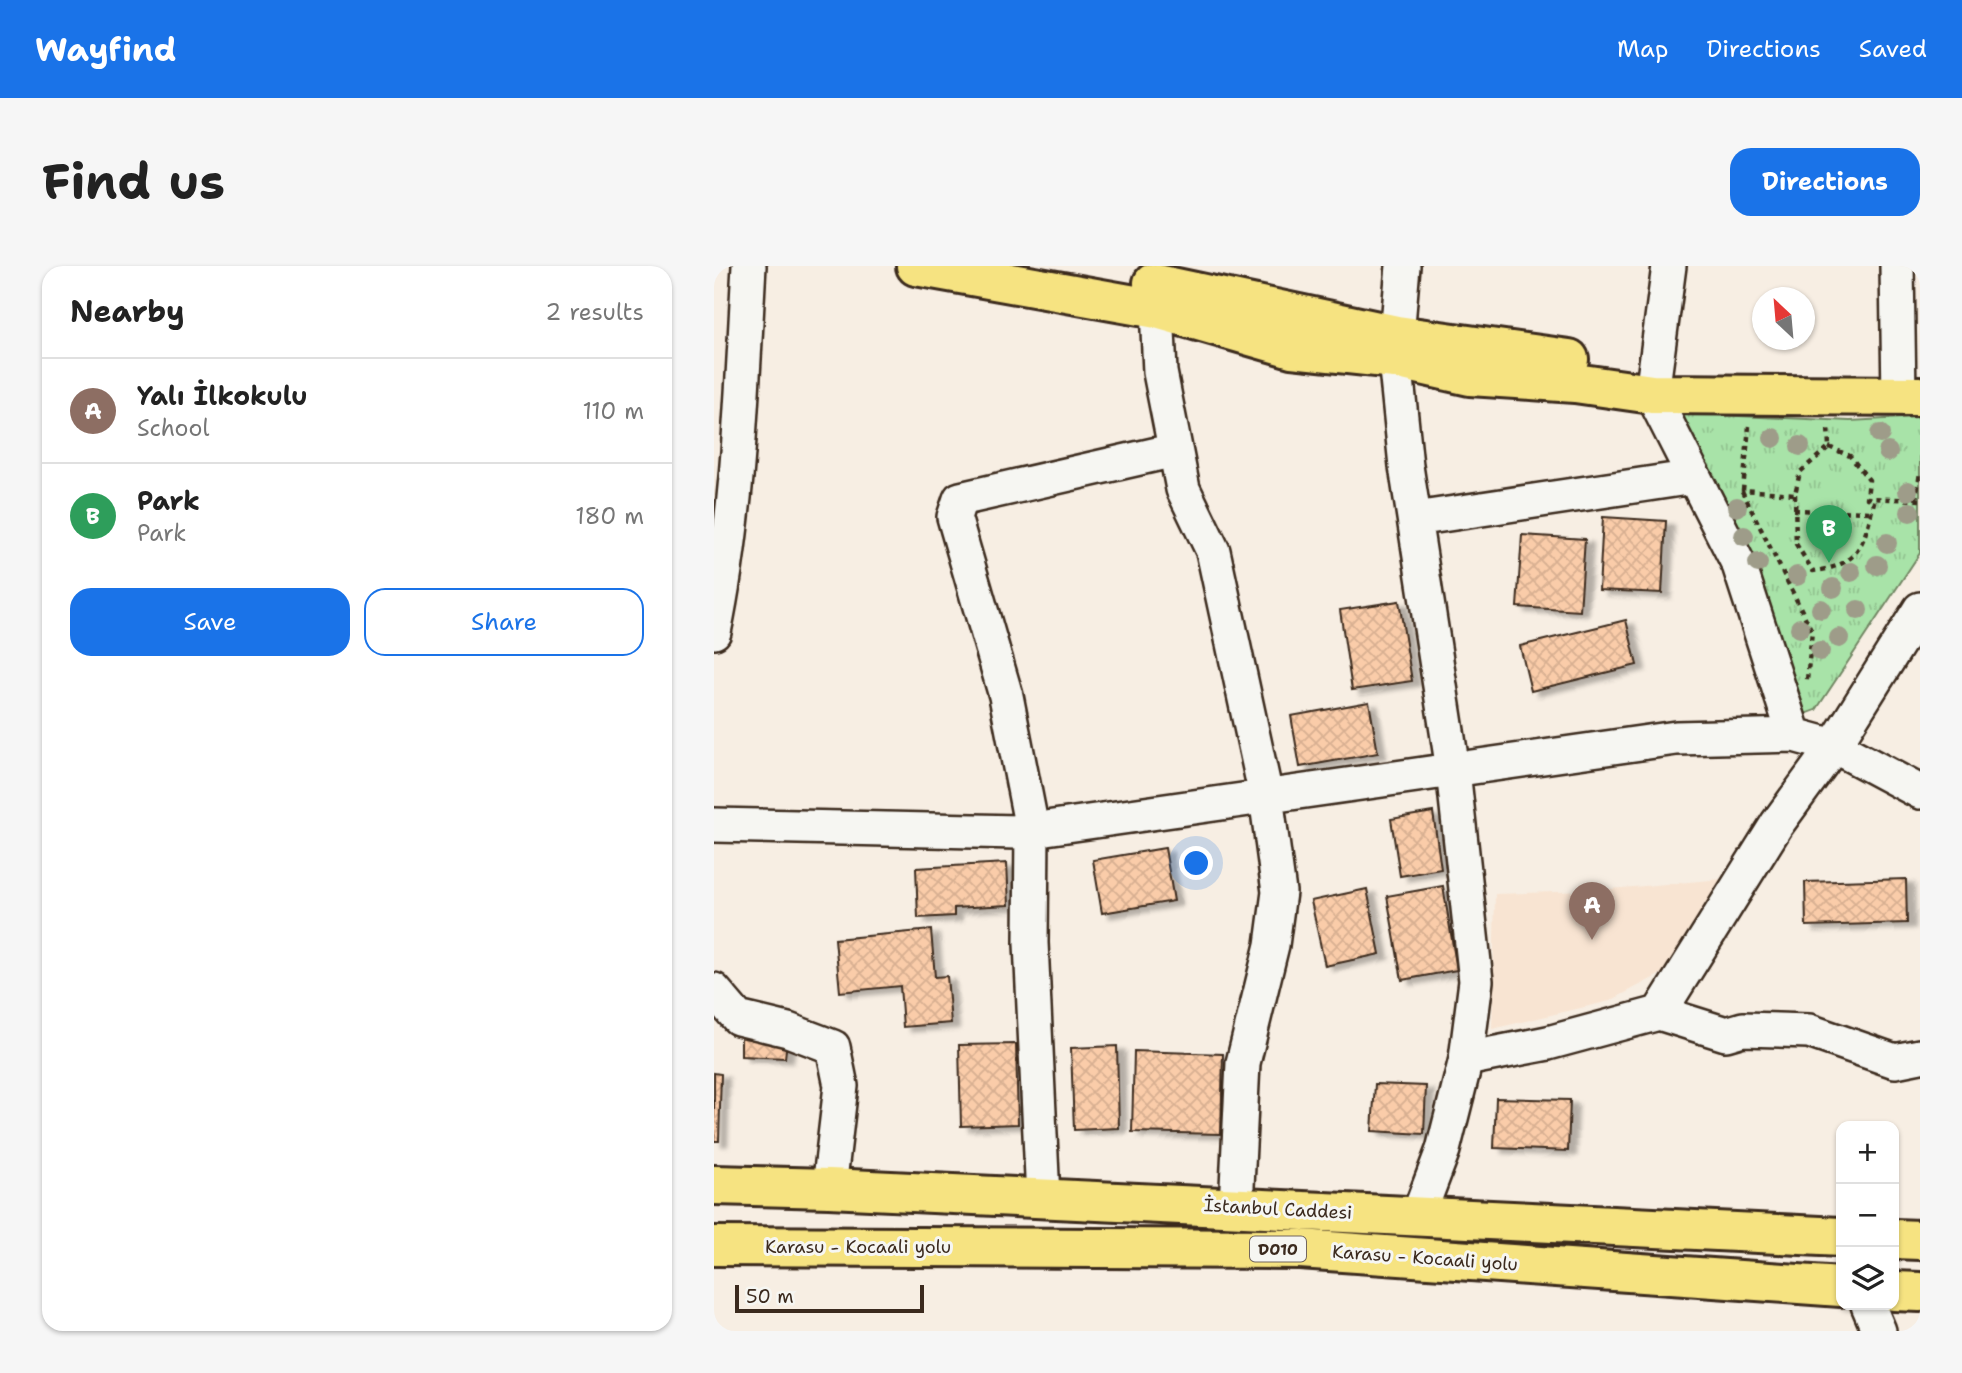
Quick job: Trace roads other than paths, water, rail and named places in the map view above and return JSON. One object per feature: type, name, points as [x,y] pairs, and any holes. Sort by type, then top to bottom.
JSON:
[{"type":"main road","points":[[1071,266],[1396,347],[1470,376],[1575,383],[1910,384]]},
{"type":"main road","points":[[928,267],[1157,309],[1292,348],[1396,347]]},
{"type":"main road","points":[[1654,383],[1827,393],[1910,384]]},
{"type":"main road","name":"İstanbul Caddesi","points":[[714,1185],[829,1188],[1836,1237]]},
{"type":"main road","points":[[1899,1239],[1920,1240]]},
{"type":"main road","name":"Karasu - Kocaali yolu","points":[[714,1246],[1300,1249],[1836,1287]]},
{"type":"main road","points":[[1899,1291],[1920,1292]]},
{"type":"street","points":[[714,632],[724,583],[741,408],[749,266]]},
{"type":"street","points":[[1403,266],[1396,347],[1406,466],[1453,770],[1476,981],[1466,1059],[1443,1150],[1418,1216]]},
{"type":"street","points":[[1669,266],[1654,383],[1694,477],[1739,565],[1794,735]]},
{"type":"street","points":[[1897,266],[1910,384]]},
{"type":"street","points":[[1157,309],[1160,372],[1183,489],[1213,551],[1266,796],[1279,892],[1272,945],[1243,1063],[1236,1207]]},
{"type":"street","points":[[1043,1198],[1031,943],[1032,829],[1006,696],[954,517],[960,499],[1175,450]]},
{"type":"street","points":[[1415,519],[1694,477]]},
{"type":"street","points":[[1659,1013],[1777,824],[1834,746],[1920,609]]},
{"type":"street","points":[[714,825],[1018,832],[1676,738],[1794,735],[1834,746],[1920,792]]},
{"type":"street","points":[[714,990],[738,1018],[788,1030],[833,1047],[841,1086],[829,1188]]},
{"type":"street","points":[[1466,1059],[1548,1043],[1659,1013],[1726,1034],[1743,1029],[1809,1031],[1895,1061],[1920,1056]]},
{"type":"street","points":[[1870,1310],[1879,1331]]},
{"type":"place","name":"Park","points":[[1829,563]]},
{"type":"place","name":"Yalı İlkokulu","points":[[1592,940]]}]
